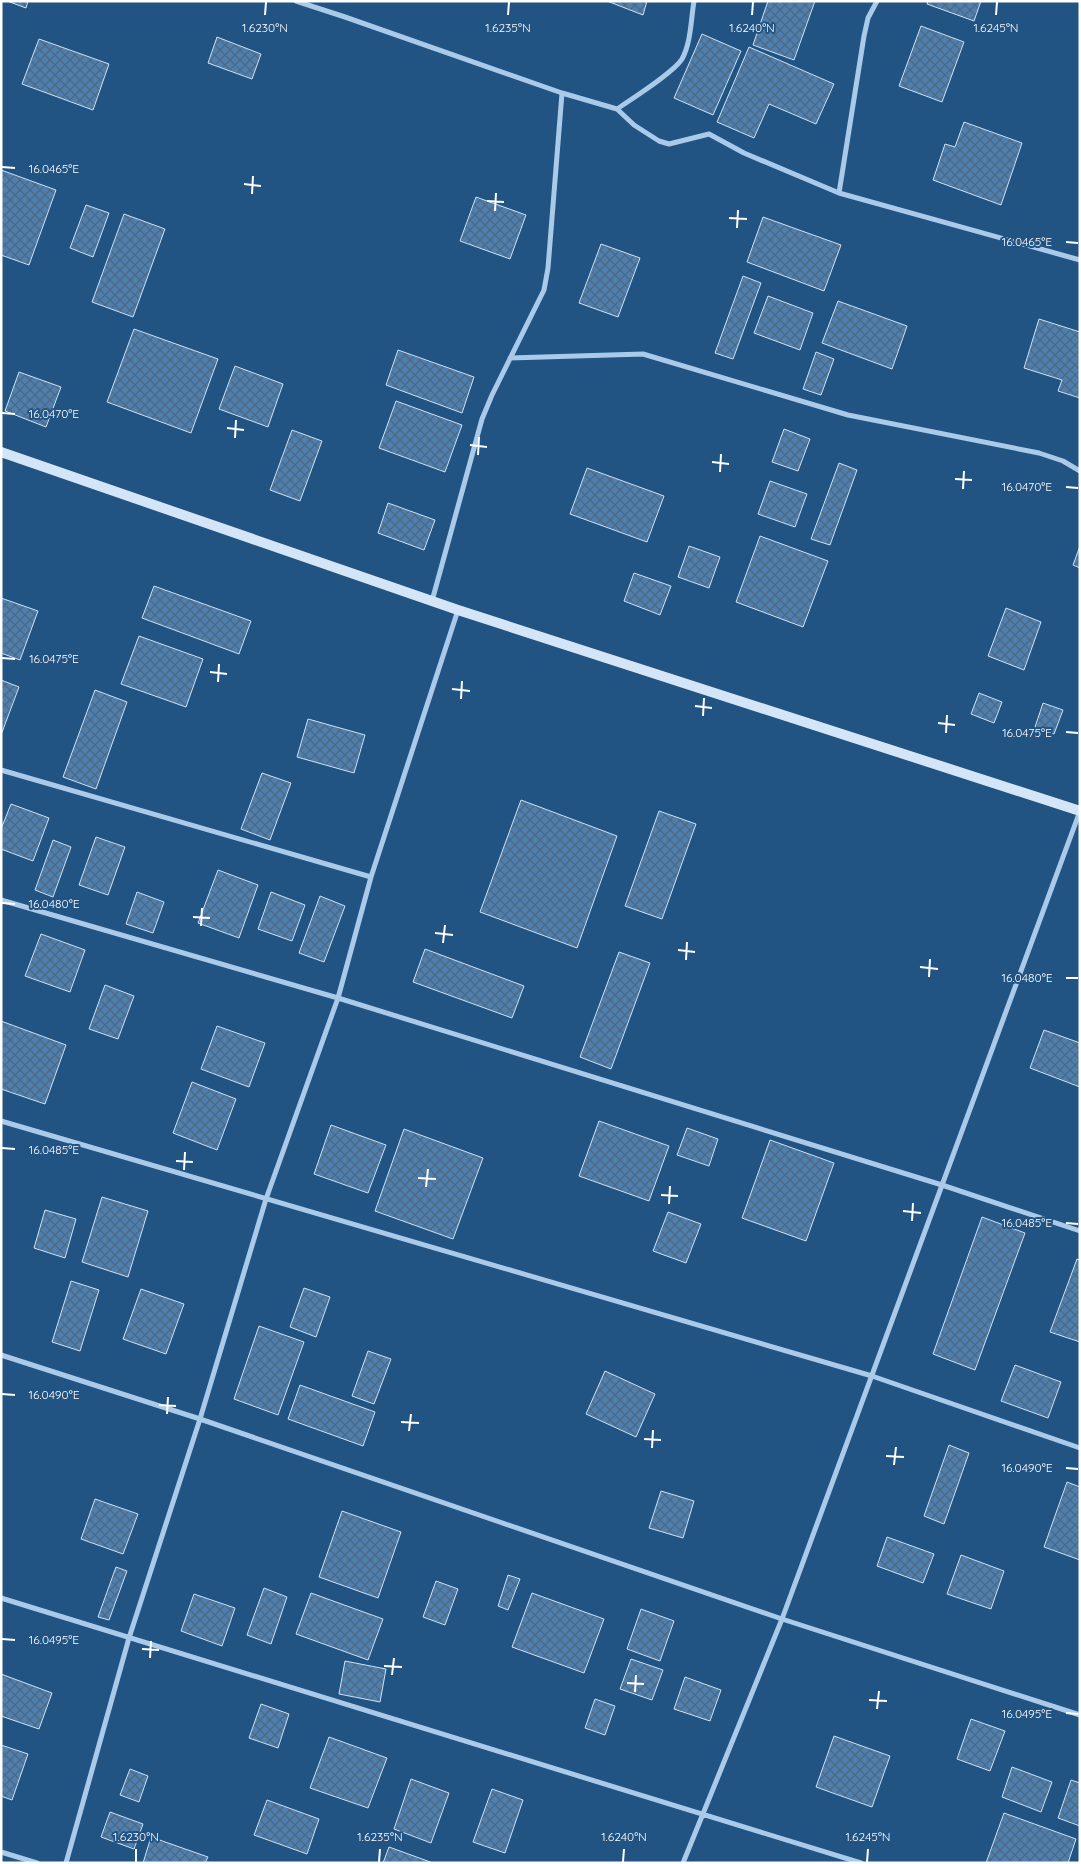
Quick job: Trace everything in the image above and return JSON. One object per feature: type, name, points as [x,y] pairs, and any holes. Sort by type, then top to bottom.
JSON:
[{"type":"street","points":[[296,1],[562,93],[617,109],[634,125],[659,141],[669,144],[709,134],[744,153],[839,193],[1080,260]]},
{"type":"street","points":[[617,109],[671,70],[682,58],[688,41],[694,1]]},
{"type":"street","points":[[839,193],[864,36],[868,18],[877,1]]},
{"type":"street","points":[[432,601],[482,419],[544,290],[547,276],[562,93]]},
{"type":"street","points":[[510,358],[643,354],[848,415],[1039,453],[1063,461],[1080,470]]},
{"type":"street","points":[[1,452],[458,610],[1080,811],[782,1619],[683,1863]]},
{"type":"street","points":[[66,1863],[129,1638],[200,1419],[266,1199],[338,998],[371,878],[458,610]]},
{"type":"street","points":[[1,770],[371,878]]},
{"type":"street","points":[[1,900],[338,998],[942,1185],[1080,1231]]},
{"type":"street","points":[[1,1121],[872,1376],[1080,1448]]},
{"type":"street","points":[[1,1355],[200,1419],[782,1619],[1080,1715]]},
{"type":"street","points":[[1,1598],[861,1863]]},
{"type":"street","points":[[1,1852],[37,1863]]},
{"type":"building","points":[[7,1],[28,1],[26,8]]},
{"type":"building","points":[[607,1],[647,1],[643,15]]},
{"type":"building","points":[[768,1],[815,1],[794,60],[753,45]]},
{"type":"building","points":[[928,1],[981,1],[974,21],[927,4]]},
{"type":"building","points":[[921,26],[964,42],[942,102],[899,86]]},
{"type":"building","points":[[702,34],[741,51],[713,115],[674,98]]},
{"type":"building","points":[[217,37],[261,54],[252,79],[208,63]]},
{"type":"building","points":[[39,39],[109,64],[93,110],[22,84]]},
{"type":"building","points":[[749,47],[834,84],[816,124],[769,104],[754,138],[717,122]]},
{"type":"building","points":[[964,122],[1022,143],[1001,205],[933,180],[945,144],[955,147]]},
{"type":"building","points":[[1,170],[56,190],[29,265],[1,255]]},
{"type":"building","points":[[476,197],[526,215],[510,259],[460,241]]},
{"type":"building","points":[[86,205],[109,213],[93,257],[70,248]]},
{"type":"building","points":[[124,214],[165,229],[133,317],[92,302]]},
{"type":"building","points":[[763,217],[841,245],[824,291],[747,262]]},
{"type":"building","points":[[601,244],[640,258],[618,317],[579,303]]},
{"type":"building","points":[[743,276],[761,283],[733,359],[715,353]]},
{"type":"building","points":[[768,296],[813,313],[800,350],[754,333]]},
{"type":"building","points":[[838,301],[907,326],[892,369],[822,343]]},
{"type":"building","points":[[1039,319],[1080,332],[1080,398],[1058,391],[1062,380],[1024,368]]},
{"type":"building","points":[[134,329],[218,359],[191,433],[107,402]]},
{"type":"building","points":[[398,350],[474,377],[462,413],[386,385]]},
{"type":"building","points":[[816,352],[834,359],[821,395],[803,389]]},
{"type":"building","points":[[235,366],[283,384],[268,427],[219,409]]},
{"type":"building","points":[[19,372],[61,387],[46,427],[5,411]]},
{"type":"building","points":[[396,401],[462,425],[445,472],[379,448]]},
{"type":"building","points":[[784,429],[810,439],[798,471],[772,462]]},
{"type":"building","points":[[292,430],[322,441],[300,501],[270,490]]},
{"type":"building","points":[[839,463],[857,470],[830,545],[811,539]]},
{"type":"building","points":[[587,468],[664,496],[647,542],[570,514]]},
{"type":"building","points":[[770,481],[807,494],[795,527],[758,514]]},
{"type":"building","points":[[388,503],[435,520],[424,550],[378,533]]},
{"type":"building","points":[[760,536],[828,561],[803,627],[736,602]]},
{"type":"building","points":[[689,546],[720,557],[709,588],[678,577]]},
{"type":"building","points":[[1080,546],[1080,568],[1073,565]]},
{"type":"building","points":[[634,573],[671,586],[660,615],[624,601]]},
{"type":"building","points":[[154,586],[251,621],[239,654],[142,618]]},
{"type":"building","points":[[1,598],[38,611],[20,660],[1,653]]},
{"type":"building","points":[[1006,608],[1041,622],[1024,670],[988,656]]},
{"type":"building","points":[[139,636],[203,659],[186,707],[121,684]]},
{"type":"building","points":[[1,680],[19,687],[1,735]]},
{"type":"building","points":[[95,690],[127,702],[96,789],[63,777]]},
{"type":"building","points":[[979,693],[1002,702],[994,723],[971,714]]},
{"type":"building","points":[[1043,703],[1063,710],[1054,734],[1035,727]]},
{"type":"building","points":[[308,719],[365,735],[354,773],[297,757]]},
{"type":"building","points":[[262,773],[291,783],[270,840],[241,829]]},
{"type":"building","points":[[521,800],[617,836],[577,948],[480,912]]},
{"type":"building","points":[[11,804],[49,818],[33,861],[1,849],[1,829]]},
{"type":"building","points":[[659,811],[696,824],[662,919],[625,906]]},
{"type":"building","points":[[96,837],[125,847],[108,895],[79,885]]},
{"type":"building","points":[[53,840],[71,847],[53,897],[35,890]]},
{"type":"building","points":[[218,870],[258,885],[239,938],[198,923]]},
{"type":"building","points":[[137,892],[164,902],[153,933],[126,924]]},
{"type":"building","points":[[271,892],[305,905],[292,941],[258,929]]},
{"type":"building","points":[[320,896],[345,906],[324,962],[299,953]]},
{"type":"building","points":[[41,934],[85,950],[70,992],[25,976]]},
{"type":"building","points":[[425,949],[524,986],[512,1018],[413,982]]},
{"type":"building","points":[[619,952],[650,963],[611,1069],[580,1057]]},
{"type":"building","points":[[105,985],[134,996],[118,1039],[89,1029]]},
{"type":"building","points":[[1,1021],[66,1045],[45,1104],[1,1089]]},
{"type":"building","points":[[217,1026],[265,1043],[249,1087],[201,1069]]},
{"type":"building","points":[[1044,1030],[1080,1043],[1080,1087],[1030,1068]]},
{"type":"building","points":[[192,1082],[236,1099],[217,1150],[173,1133]]},
{"type":"building","points":[[599,1121],[669,1146],[649,1201],[579,1176]]},
{"type":"building","points":[[331,1125],[386,1145],[368,1193],[314,1174]]},
{"type":"building","points":[[687,1128],[718,1139],[709,1166],[677,1155]]},
{"type":"building","points":[[404,1129],[483,1158],[453,1239],[375,1211]]},
{"type":"building","points":[[770,1140],[834,1163],[806,1241],[742,1218]]},
{"type":"building","points":[[102,1197],[148,1211],[128,1277],[82,1262]]},
{"type":"building","points":[[45,1210],[76,1219],[65,1258],[34,1248]]},
{"type":"building","points":[[668,1212],[701,1224],[686,1263],[653,1251]]},
{"type":"building","points":[[982,1217],[1025,1233],[975,1370],[933,1354]]},
{"type":"building","points":[[1077,1259],[1080,1260],[1080,1342],[1050,1332]]},
{"type":"building","points":[[71,1281],[99,1290],[80,1351],[52,1342]]},
{"type":"building","points":[[304,1288],[330,1297],[316,1337],[290,1327]]},
{"type":"building","points":[[141,1289],[184,1304],[166,1354],[123,1339]]},
{"type":"building","points":[[259,1326],[304,1342],[278,1415],[234,1399]]},
{"type":"building","points":[[368,1351],[391,1359],[374,1404],[352,1396]]},
{"type":"building","points":[[1015,1365],[1061,1382],[1048,1418],[1001,1401]]},
{"type":"building","points":[[605,1371],[655,1394],[636,1437],[586,1414]]},
{"type":"building","points":[[300,1385],[375,1412],[363,1446],[288,1419]]},
{"type":"building","points":[[949,1445],[969,1453],[944,1524],[924,1516]]},
{"type":"building","points":[[1067,1482],[1080,1487],[1080,1560],[1044,1547]]},
{"type":"building","points":[[661,1491],[694,1501],[683,1538],[649,1528]]},
{"type":"building","points":[[95,1499],[138,1514],[123,1554],[81,1539]]},
{"type":"building","points":[[342,1511],[401,1532],[378,1598],[319,1577]]},
{"type":"building","points":[[887,1537],[934,1554],[923,1583],[877,1566]]},
{"type":"building","points":[[961,1555],[1004,1571],[991,1609],[947,1594]]},
{"type":"building","points":[[116,1567],[127,1571],[109,1620],[98,1617]]},
{"type":"building","points":[[508,1575],[520,1579],[508,1610],[498,1606]]},
{"type":"building","points":[[436,1581],[458,1589],[445,1625],[423,1617]]},
{"type":"building","points":[[264,1588],[287,1597],[271,1644],[247,1635]]},
{"type":"building","points":[[311,1593],[383,1619],[368,1660],[296,1634]]},
{"type":"building","points":[[532,1593],[604,1619],[584,1673],[512,1647]]},
{"type":"building","points":[[194,1594],[235,1608],[222,1646],[181,1631]]},
{"type":"building","points":[[641,1609],[674,1621],[660,1661],[627,1649]]},
{"type":"building","points":[[631,1659],[663,1670],[652,1700],[620,1689]]},
{"type":"building","points":[[345,1661],[386,1669],[380,1702],[339,1694]]},
{"type":"building","points":[[1,1674],[52,1693],[39,1729],[1,1716]]},
{"type":"building","points":[[685,1677],[721,1690],[710,1721],[674,1709]]},
{"type":"building","points":[[595,1699],[615,1706],[605,1735],[585,1728]]},
{"type":"building","points":[[261,1704],[289,1714],[278,1748],[249,1738]]},
{"type":"building","points":[[971,1719],[1005,1731],[990,1771],[957,1759]]},
{"type":"building","points":[[834,1736],[890,1756],[872,1807],[816,1787]]},
{"type":"building","points":[[329,1737],[387,1758],[368,1808],[310,1788]]},
{"type":"building","points":[[1,1745],[28,1754],[12,1800],[1,1796]]},
{"type":"building","points":[[1012,1767],[1052,1782],[1041,1812],[1002,1797]]},
{"type":"building","points":[[130,1769],[148,1776],[139,1802],[120,1795]]},
{"type":"building","points":[[411,1779],[449,1793],[431,1843],[394,1829]]},
{"type":"building","points":[[1071,1780],[1080,1783],[1080,1826],[1058,1818]]},
{"type":"building","points":[[492,1789],[523,1800],[505,1853],[473,1842]]},
{"type":"building","points":[[267,1800],[319,1819],[307,1854],[254,1835]]},
{"type":"building","points":[[110,1812],[143,1824],[134,1849],[101,1837]]},
{"type":"building","points":[[1004,1813],[1076,1839],[1068,1863],[986,1863]]},
{"type":"building","points":[[151,1837],[208,1857],[205,1863],[143,1863]]},
{"type":"building","points":[[389,1847],[433,1863],[383,1863]]}]
